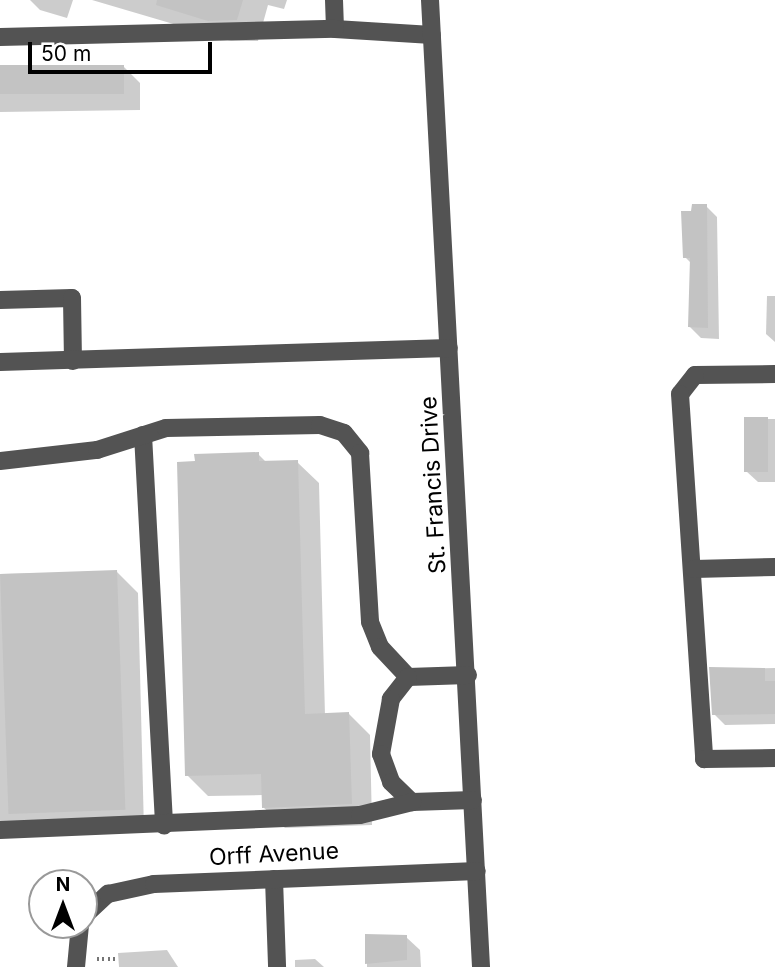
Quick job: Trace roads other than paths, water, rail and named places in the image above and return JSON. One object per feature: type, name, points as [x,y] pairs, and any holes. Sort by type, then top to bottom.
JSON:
[{"type":"street","points":[[334,0],[335,29]]},
{"type":"street","name":"St. Francis Drive","points":[[430,0],[468,675],[481,967]]},
{"type":"street","points":[[0,37],[335,29],[432,35]]},
{"type":"street","points":[[0,300],[72,298],[73,361]]},
{"type":"street","points":[[0,362],[449,348]]},
{"type":"street","points":[[775,374],[695,375],[680,394],[694,569],[704,759],[775,758]]},
{"type":"street","points":[[0,461],[97,450],[166,428],[320,425],[344,433],[360,453],[370,622],[380,647],[408,677],[468,675]]},
{"type":"street","points":[[143,435],[164,825]]},
{"type":"street","points":[[694,569],[775,567]]},
{"type":"street","points":[[408,677],[391,699],[381,754],[391,782],[412,802]]},
{"type":"street","points":[[0,830],[360,815],[412,802],[473,800]]},
{"type":"street","name":"Orff Avenue","points":[[98,901],[121,890],[274,879],[477,871]]},
{"type":"street","points":[[274,879],[277,967]]},
{"type":"street","points":[[76,967],[79,939]]}]
